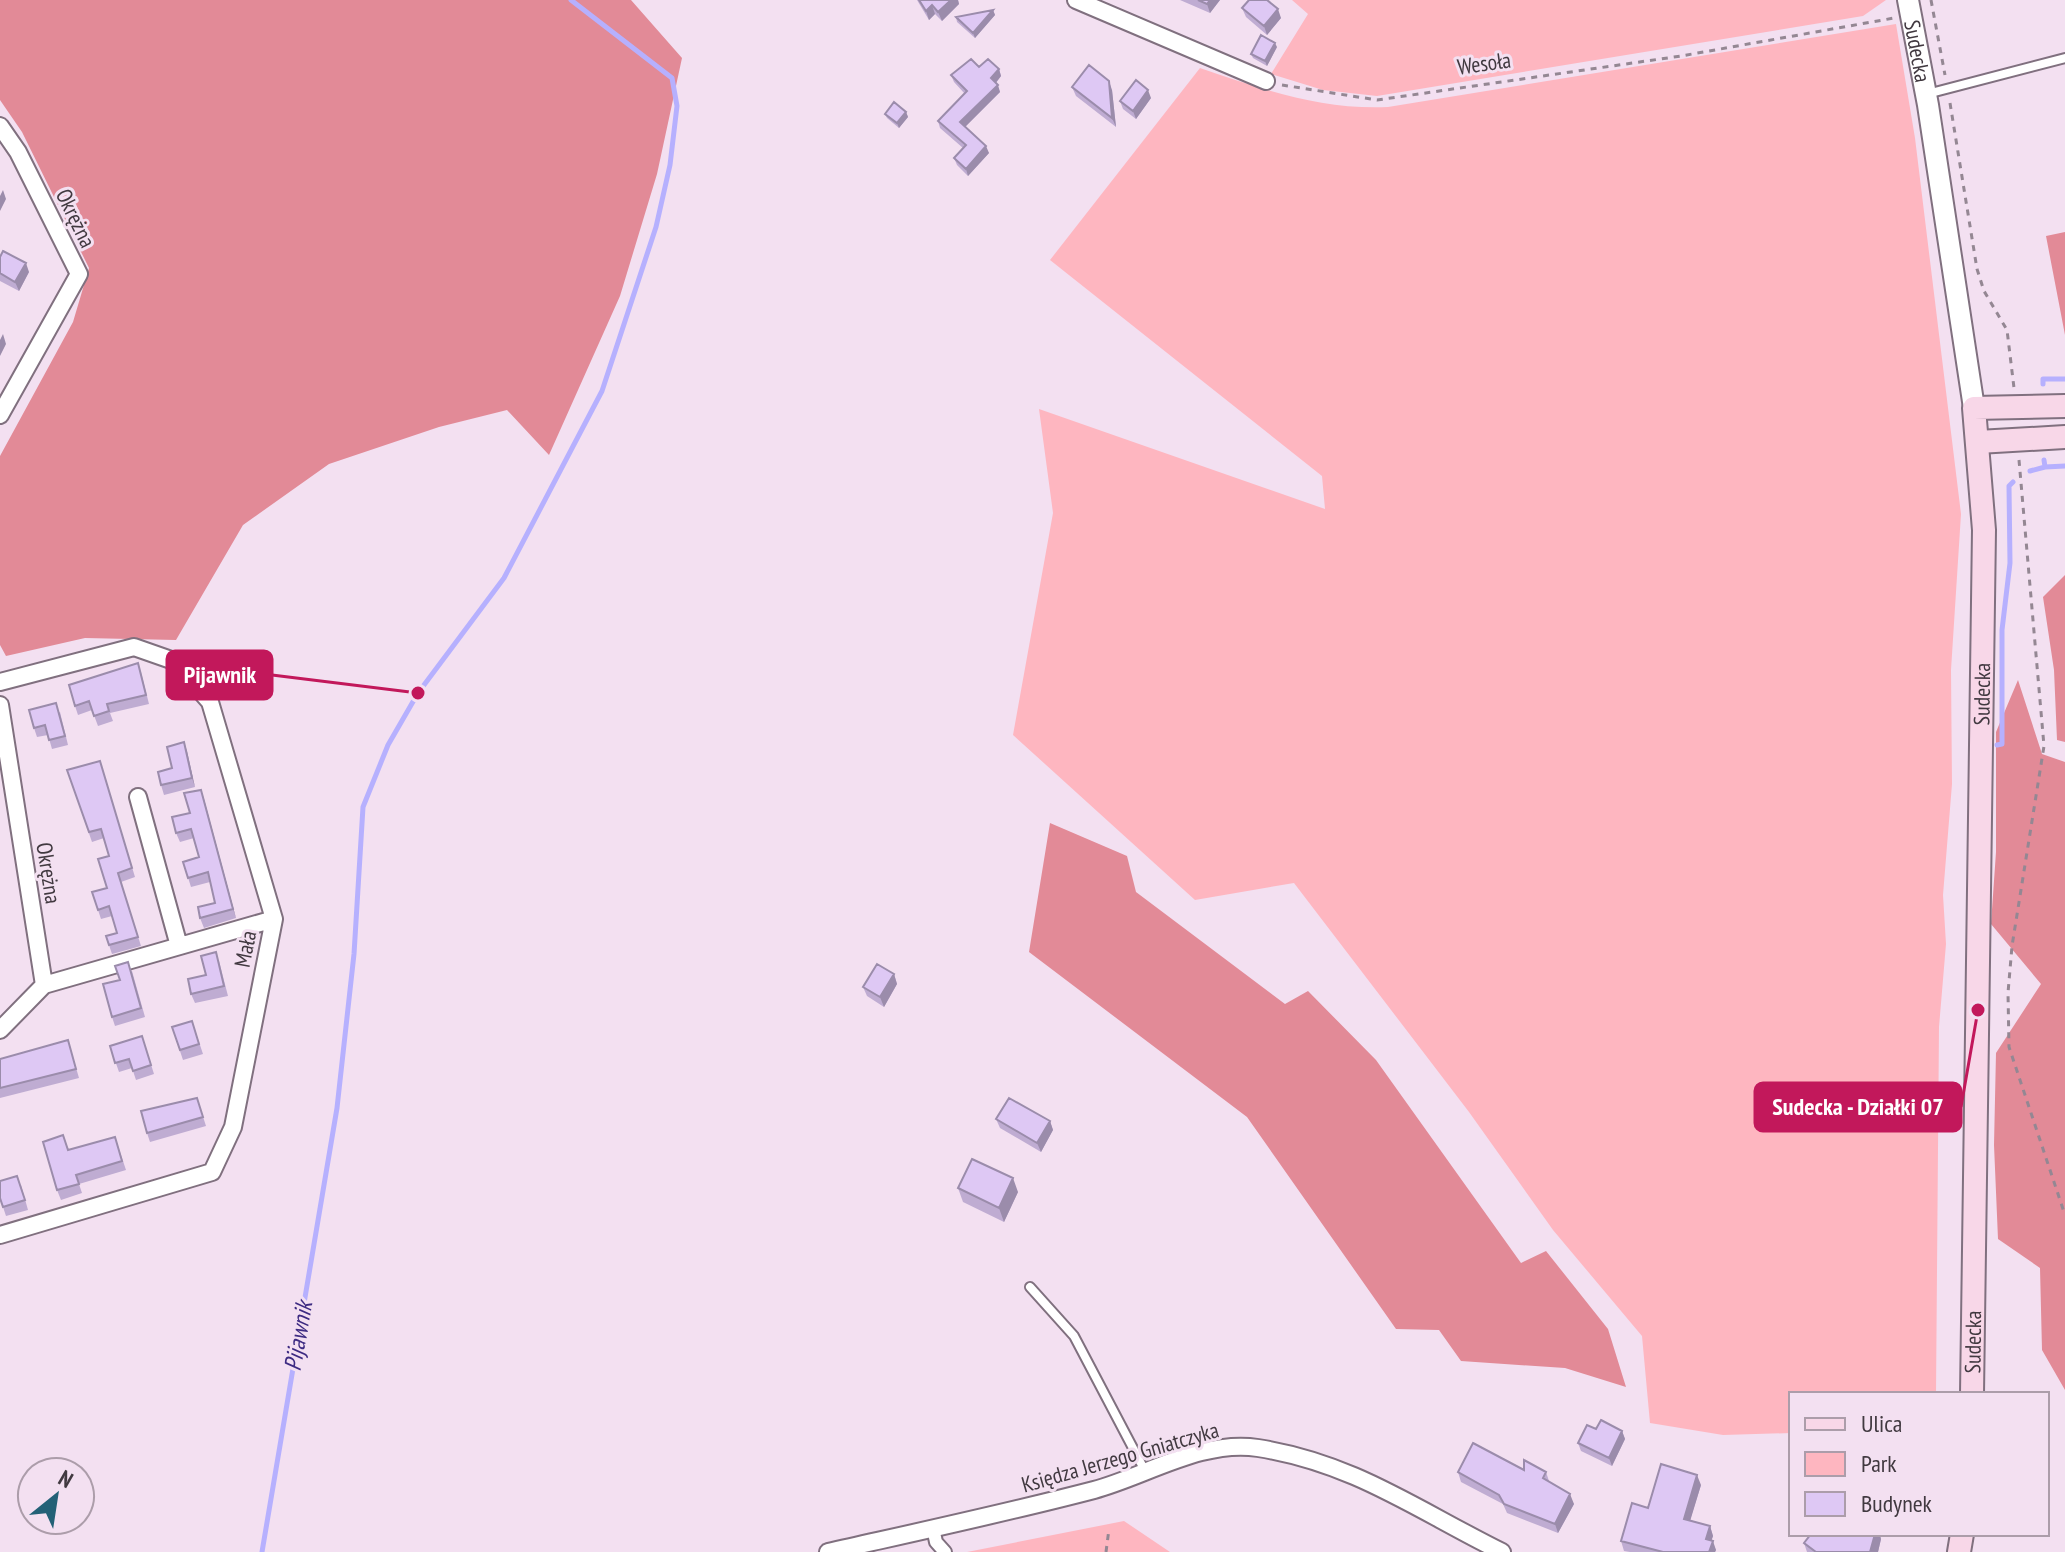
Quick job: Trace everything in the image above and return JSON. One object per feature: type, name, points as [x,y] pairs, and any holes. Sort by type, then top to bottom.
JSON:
[{"type":"main road","points":[[1974,408],[2065,406]]},
{"type":"main road","name":"Sudecka","points":[[1972,1392],[1984,530],[1974,408]]},
{"type":"main road","points":[[1978,442],[2065,437]]},
{"type":"street","points":[[1076,0],[1266,81]]},
{"type":"street","name":"Sudecka","points":[[1910,8],[1974,408]]},
{"type":"street","name":"Okrężna","points":[[0,126],[18,152],[79,274],[0,415]]},
{"type":"street","name":"Mała","points":[[0,682],[134,647],[174,661],[210,702],[274,919],[233,1127],[212,1172],[0,1235]]},
{"type":"street","name":"Okrężna","points":[[0,705],[5,768],[44,985]]},
{"type":"street","points":[[138,797],[179,946]]},
{"type":"street","points":[[0,1030],[44,985],[274,919]]},
{"type":"street","name":"Księdza Jerzego Gniatczyka","points":[[828,1552],[1098,1489],[1145,1471],[1227,1447],[1255,1447],[1326,1463],[1375,1482],[1502,1552]]},
{"type":"street","points":[[933,1528],[936,1542],[945,1552]]},
{"type":"lane","points":[[1926,94],[2065,58]]},
{"type":"lane","points":[[1030,1287],[1074,1336],[1145,1471]]},
{"type":"path","points":[[1931,0],[1946,80]]},
{"type":"path","name":"Wesoła","points":[[1266,81],[1322,94],[1377,100],[1681,56],[1910,8]]},
{"type":"path","points":[[1950,101],[1977,269],[1984,291],[2007,330],[2015,397]]},
{"type":"path","points":[[2018,454],[2044,746],[2012,946],[2008,993],[2009,1047],[2065,1215]]},
{"type":"path","points":[[1106,1552],[1109,1529]]},
{"type":"green space","points":[[1292,0],[1886,0],[1863,16],[1377,96],[1323,90],[1271,74],[1308,14]]},
{"type":"green space","points":[[1896,24],[1915,138],[1961,514],[1951,670],[1952,784],[1943,895],[1946,944],[1939,1027],[1936,1392],[1789,1392],[1789,1433],[1723,1435],[1650,1423],[1642,1336],[1553,1230],[1469,1112],[1294,883],[1195,900],[1013,735],[1053,513],[1039,409],[1325,509],[1322,476],[1050,260],[1200,68],[1315,102],[1388,107]]},
{"type":"green space","points":[[1124,1521],[1170,1552],[967,1552]]},
{"type":"shaded area","points":[[0,0],[631,0],[682,58],[657,174],[620,296],[549,455],[507,410],[439,427],[329,464],[243,525],[176,640],[85,638],[6,656],[0,645],[0,456],[73,322],[89,268],[22,132],[0,100]]},
{"type":"shaded area","points":[[2065,232],[2065,335],[2046,236]]},
{"type":"shaded area","points":[[2065,575],[2065,742],[2057,740],[2054,670],[2043,597]]},
{"type":"shaded area","points":[[2018,680],[2042,754],[2065,762],[2065,1390],[2042,1350],[2040,1268],[1998,1239],[1994,1145],[1996,1053],[2041,984],[1991,924],[1996,852],[1996,732]]},
{"type":"shaded area","points":[[1050,823],[1127,856],[1136,892],[1285,1004],[1308,991],[1376,1060],[1521,1263],[1546,1251],[1608,1329],[1626,1387],[1565,1368],[1461,1361],[1439,1330],[1396,1329],[1247,1117],[1029,952]]},
{"type":"building","points":[[919,0],[951,0],[938,12],[932,5],[926,11]]},
{"type":"building","points":[[1249,0],[1267,0],[1278,9],[1264,26],[1242,8]]},
{"type":"building","points":[[993,10],[973,33],[956,17]]},
{"type":"building","points":[[1261,35],[1275,43],[1265,61],[1251,54]]},
{"type":"building","points":[[971,59],[979,67],[988,59],[999,69],[991,78],[998,85],[960,122],[986,146],[966,169],[954,158],[966,145],[938,121],[967,91],[951,75]]},
{"type":"building","points":[[1089,65],[1109,81],[1112,118],[1072,87]]},
{"type":"building","points":[[1136,80],[1148,90],[1133,111],[1120,101]]},
{"type":"building","points":[[894,102],[906,112],[897,123],[885,114]]},
{"type":"building","points":[[3,251],[26,263],[15,282],[0,273]]},
{"type":"building","points":[[138,663],[146,695],[107,704],[109,711],[94,716],[89,701],[75,706],[69,685]]},
{"type":"building","points":[[56,703],[65,736],[49,740],[45,725],[34,728],[29,710]]},
{"type":"building","points":[[184,742],[192,778],[161,785],[158,772],[172,768],[167,747]]},
{"type":"building","points":[[100,761],[132,868],[118,873],[138,937],[109,945],[106,936],[117,933],[109,906],[98,910],[92,892],[107,888],[98,859],[109,856],[101,829],[89,832],[67,770]]},
{"type":"building","points":[[201,790],[233,909],[200,918],[198,907],[215,903],[208,872],[188,878],[183,862],[199,857],[191,829],[176,833],[172,817],[190,813],[184,793]]},
{"type":"building","points":[[216,952],[224,986],[191,994],[188,979],[206,975],[201,956]]},
{"type":"building","points":[[128,962],[141,1008],[112,1017],[103,984],[120,980],[115,966]]},
{"type":"building","points":[[877,964],[894,974],[880,997],[863,987]]},
{"type":"building","points":[[192,1021],[199,1044],[180,1050],[172,1027]]},
{"type":"building","points":[[142,1036],[151,1065],[133,1071],[129,1059],[115,1063],[110,1046]]},
{"type":"building","points":[[68,1040],[76,1069],[0,1088],[0,1059]]},
{"type":"building","points":[[197,1098],[203,1117],[147,1133],[141,1111]]},
{"type":"building","points":[[1009,1098],[1050,1121],[1037,1143],[996,1119]]},
{"type":"building","points":[[63,1135],[68,1150],[115,1137],[122,1161],[76,1175],[79,1184],[57,1190],[43,1142]]},
{"type":"building","points":[[972,1159],[1013,1178],[999,1208],[958,1188]]},
{"type":"building","points":[[17,1176],[25,1200],[3,1207],[0,1181]]},
{"type":"building","points":[[1601,1420],[1622,1431],[1609,1458],[1578,1443],[1587,1425],[1596,1429]]},
{"type":"building","points":[[1473,1443],[1524,1470],[1524,1460],[1546,1472],[1543,1478],[1570,1494],[1555,1524],[1504,1504],[1499,1495],[1458,1472]]},
{"type":"building","points":[[1661,1464],[1697,1475],[1684,1519],[1710,1526],[1706,1539],[1713,1541],[1709,1552],[1663,1552],[1621,1541],[1632,1503],[1648,1508]]},
{"type":"building","points":[[1809,1536],[1874,1536],[1870,1552],[1816,1552],[1804,1543]]},
{"type":"waterway","name":"Pijawnik","points":[[262,1552],[337,1108],[354,954],[363,807],[388,745],[418,693],[504,578],[602,391],[656,227],[670,165],[677,106],[672,78],[571,0]]},
{"type":"waterway","points":[[2043,384],[2043,379],[2065,379]]},
{"type":"waterway","points":[[2030,471],[2045,467],[2044,460]]},
{"type":"waterway","points":[[2045,467],[2065,466]]},
{"type":"waterway","points":[[1997,745],[2002,744],[2002,630],[2010,563],[2009,486],[2013,482]]},
{"type":"place","name":"Pijawnik","points":[[418,693]]},
{"type":"place","name":"Sudecka - Działki 07","points":[[1978,1010]]}]
